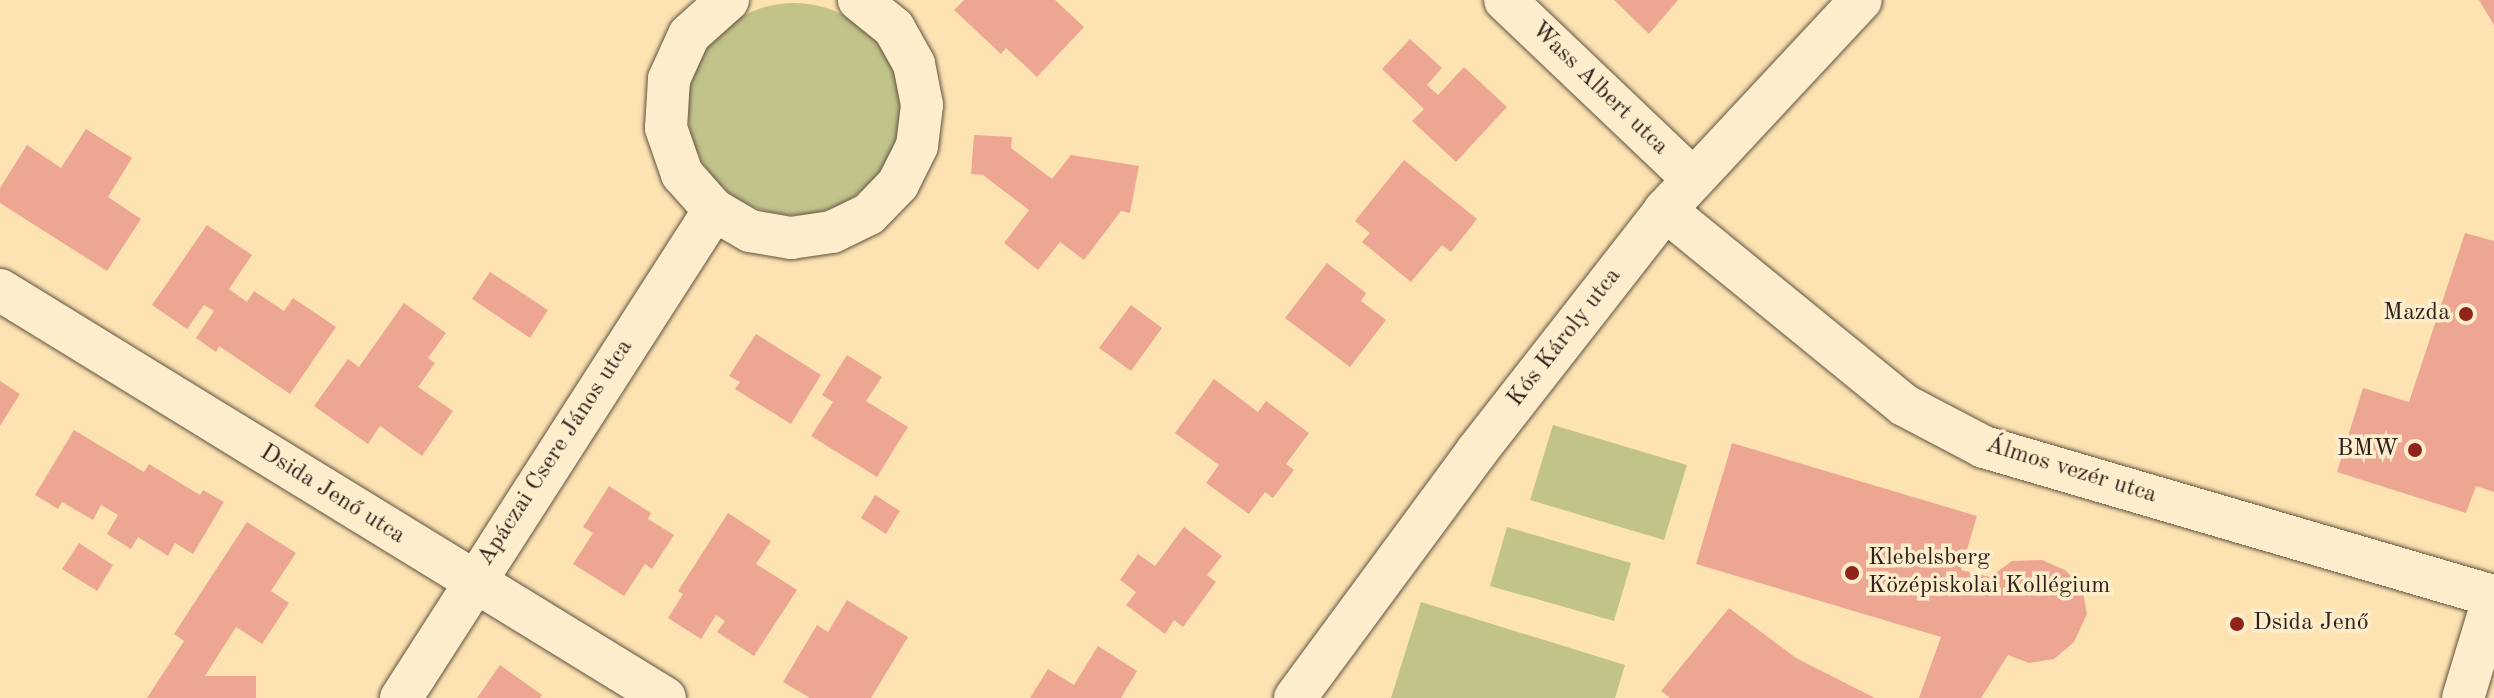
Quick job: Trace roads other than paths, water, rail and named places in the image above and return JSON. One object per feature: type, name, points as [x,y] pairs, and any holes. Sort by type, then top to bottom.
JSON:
[{"type":"street","points":[[728,0],[689,35],[669,79],[670,139],[682,174],[714,210],[750,231],[791,238],[832,232],[857,220],[898,184],[918,133],[922,105],[914,64],[894,28],[862,1]]},
{"type":"street","name":"Wass Albert utca","points":[[1505,0],[1692,178]]},
{"type":"street","name":"Kós Károly utca","points":[[1295,698],[1477,451],[1665,210],[1861,0]]},
{"type":"street","name":"Apáczai Csere János utca","points":[[401,698],[714,210]]},
{"type":"street","name":"Álmos vezér utca","points":[[1665,210],[1904,405],[1984,447],[2494,596]]},
{"type":"street","name":"Dsida Jenő utca","points":[[0,290],[665,698]]},
{"type":"street","points":[[2463,698],[2494,596]]},
{"type":"place","name":"Mazda","points":[[2466,314]]},
{"type":"place","name":"BMW","points":[[2415,450]]},
{"type":"place","name":"Klebelsberg Középiskolai Kollégium","points":[[1852,573]]},
{"type":"place","name":"Dsida Jenő","points":[[2237,624]]}]
